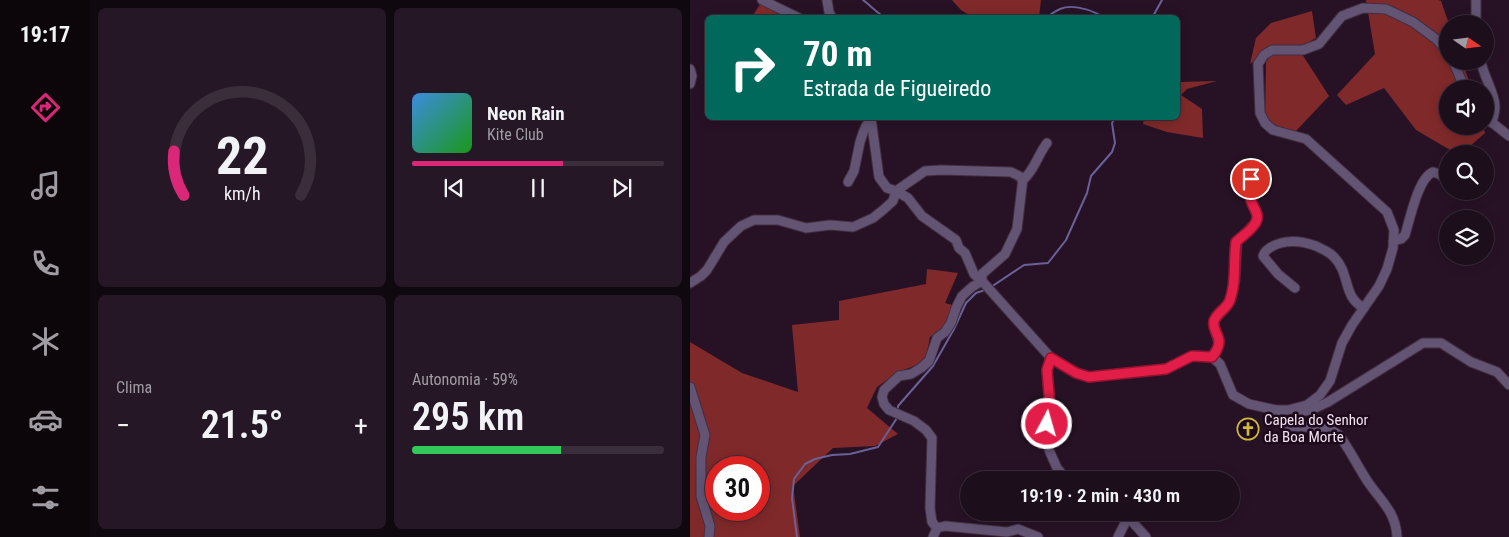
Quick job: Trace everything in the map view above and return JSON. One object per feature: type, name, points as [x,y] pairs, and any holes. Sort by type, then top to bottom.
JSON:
[{"type":"street","points":[[762,0],[793,15]]},
{"type":"street","points":[[826,0],[830,15]]},
{"type":"street","points":[[1476,0],[1476,15]]},
{"type":"street","points":[[871,120],[880,177],[887,188],[908,198],[922,216],[956,240],[959,248],[965,253],[974,274],[1051,358],[1076,373],[1089,377],[1166,369],[1192,356],[1212,357],[1220,364],[1233,395],[1248,404],[1276,410],[1288,410],[1308,405],[1320,395],[1330,381],[1342,343],[1379,286],[1387,269],[1393,248],[1394,230],[1388,212],[1306,139],[1273,130],[1265,123],[1260,113],[1258,64],[1264,55],[1272,50],[1303,50],[1319,44],[1342,16],[1363,8],[1386,9],[1413,22],[1439,42]]},
{"type":"street","points":[[690,69],[692,76],[690,84]]},
{"type":"street","points":[[848,182],[854,171],[863,133],[870,120]]},
{"type":"street","points":[[1494,125],[1509,137],[1507,141],[1509,144]]},
{"type":"street","points":[[1022,181],[1034,168],[1040,152],[1047,143]]},
{"type":"street","points":[[690,283],[707,270],[724,242],[741,226],[754,220],[778,220],[806,228],[830,225],[853,227],[873,218],[894,201],[896,191],[925,171],[1011,172],[1022,178],[1017,229],[1005,254],[982,274],[986,286]]},
{"type":"street","points":[[1393,241],[1401,239],[1405,235],[1422,183],[1428,174],[1433,172],[1439,174]]},
{"type":"street","points":[[1212,357],[1219,345],[1214,324],[1215,319],[1227,306],[1235,280],[1236,242],[1256,224],[1258,218],[1256,209],[1251,203],[1251,179]]},
{"type":"street","points":[[1295,288],[1278,274],[1263,256],[1267,250],[1278,244],[1301,242],[1333,256],[1343,269],[1350,296],[1357,304],[1364,308]]},
{"type":"street","points":[[986,286],[972,287],[962,296],[951,323],[945,332],[937,338],[929,361],[911,374],[899,376],[884,390],[882,397],[884,404],[889,410],[926,430],[932,438],[930,508],[935,533],[945,526],[1007,532],[1018,529],[1038,537]]},
{"type":"street","points":[[1288,410],[1292,413],[1311,410],[1328,402],[1423,343],[1441,344],[1471,362],[1497,372],[1509,385]]},
{"type":"street","points":[[1051,358],[1047,370],[1050,406],[1047,424],[1049,450],[1060,471]]},
{"type":"street","points":[[690,387],[705,435],[701,457],[701,496],[710,526],[709,537]]},
{"type":"street","points":[[1276,410],[1280,420],[1289,426],[1324,428],[1339,435],[1394,519],[1397,537]]},
{"type":"street","points":[[1118,537],[1125,521]]},
{"type":"street","points":[[1132,521],[1146,537]]},
{"type":"shaded area","points":[[952,0],[1041,0],[1039,15],[969,15]]},
{"type":"shaded area","points":[[1366,0],[1441,1],[1446,15],[1439,15],[1439,70],[1465,70],[1469,80],[1439,80],[1439,135],[1483,135],[1471,145],[1442,145],[1416,130],[1384,88],[1346,105],[1337,95],[1375,54]]},
{"type":"shaded area","points":[[761,3],[785,15],[753,15]]},
{"type":"shaded area","points":[[1312,11],[1316,38],[1302,46],[1273,46],[1250,64],[1256,38],[1271,23]]},
{"type":"shaded area","points":[[1273,53],[1302,54],[1329,96],[1295,132],[1271,124],[1265,115],[1266,62]]},
{"type":"shaded area","points":[[1217,81],[1187,89],[1181,95],[1202,109],[1203,138],[1167,132],[1143,124],[1144,120],[1180,120],[1180,82]]},
{"type":"shaded area","points":[[927,269],[958,273],[945,303],[952,305],[946,325],[930,337],[925,362],[898,372],[877,387],[867,408],[898,434],[875,446],[833,448],[793,486],[800,537],[690,537],[690,342],[742,373],[798,392],[792,325],[839,320],[839,301],[926,284]]},
{"type":"building","name":"Capela do Senhor da Boa Morte","points":[[1245,425],[1252,425],[1251,433],[1245,433]]},
{"type":"waterway","points":[[863,0],[880,15]]},
{"type":"waterway","points":[[1154,15],[1162,0]]},
{"type":"waterway","points":[[1050,15],[1065,7],[1077,7],[1100,15]]},
{"type":"waterway","points":[[991,287],[1024,265],[1048,263],[1066,240],[1087,193],[1091,176],[1112,152],[1115,143],[1112,123],[1114,120]]},
{"type":"waterway","points":[[898,411],[898,406],[933,366],[966,303],[976,293],[985,290]]},
{"type":"waterway","points":[[797,537],[792,498],[794,479],[805,464],[815,459],[832,455],[850,454],[878,447],[897,418]]},
{"type":"place","name":"Capela do Senhor da Boa Morte","points":[[1248,429]]},
{"type":"route","points":[[1047,424],[1050,406],[1047,370],[1051,358],[1076,373],[1089,377],[1166,369],[1192,356],[1212,357],[1217,351],[1219,345],[1214,324],[1215,319],[1230,300],[1235,280],[1236,242],[1256,224],[1258,218],[1256,209],[1251,203],[1251,179]]}]
